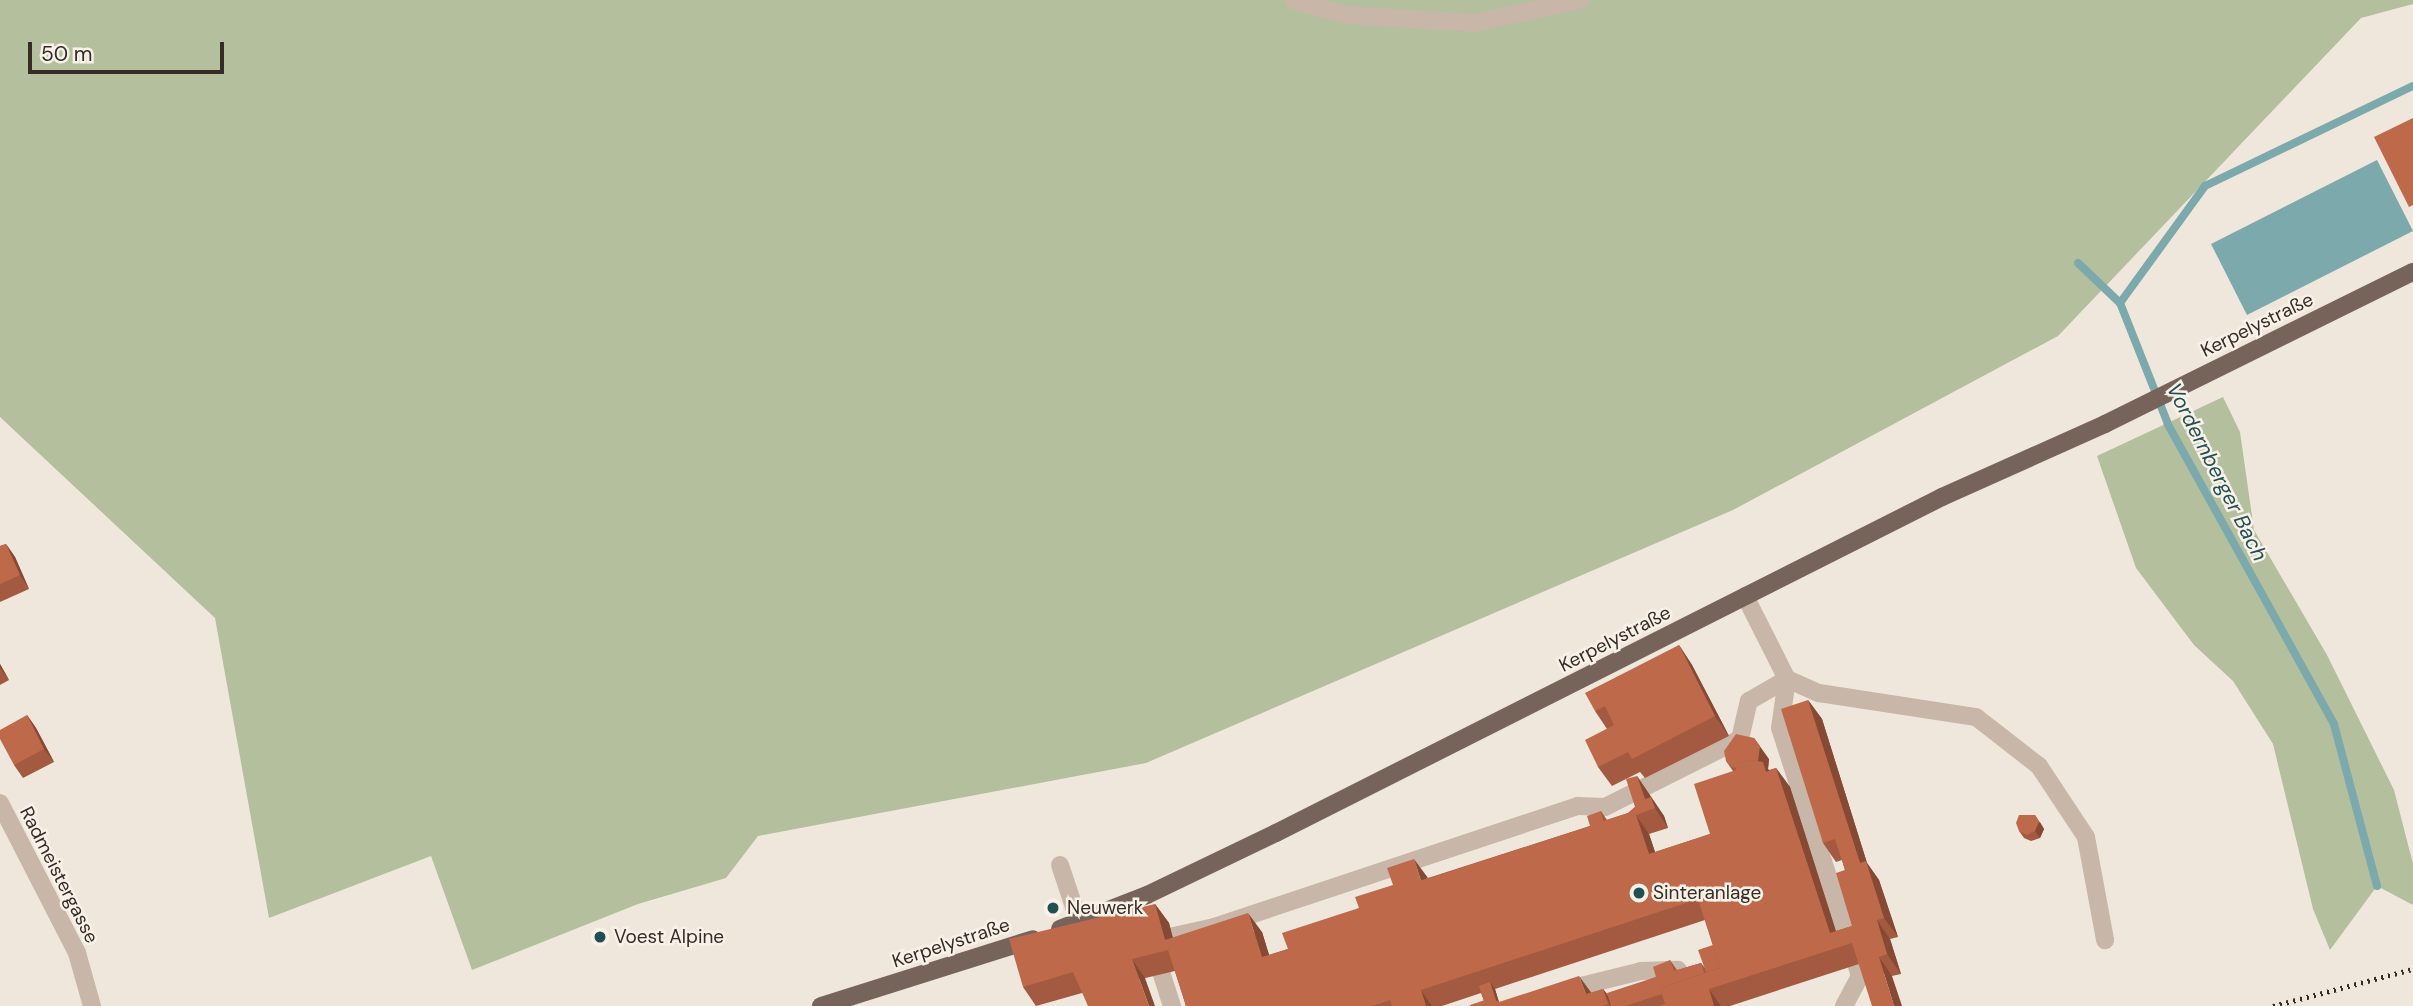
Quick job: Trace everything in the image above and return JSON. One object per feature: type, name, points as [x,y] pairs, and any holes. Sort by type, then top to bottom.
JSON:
[{"type":"main road","name":"Kerpelystraße","points":[[821,1006],[1079,922],[1276,833],[1942,497],[2105,424],[2413,272]]},
{"type":"street","points":[[1293,0],[1345,15],[1475,23],[1579,0]]},
{"type":"street","points":[[1745,596],[1787,679],[1780,728],[1860,976],[1844,1006]]},
{"type":"street","points":[[1787,679],[1819,693],[1976,717],[2039,766],[2086,837],[2105,940]]},
{"type":"street","points":[[1172,1006],[1151,941],[1214,926],[1578,806],[1605,807],[1740,739],[1749,701],[1787,679]]},
{"type":"street","name":"Radmeistergasse","points":[[0,803],[76,953],[92,1006]]},
{"type":"street","points":[[1060,865],[1079,922]]},
{"type":"street","points":[[1548,993],[1641,971],[1680,970],[1695,985]]},
{"type":"green space","points":[[0,0],[2413,0],[2413,4],[2361,18],[2058,336],[1733,510],[1146,763],[758,836],[726,878],[638,904],[472,970],[431,856],[269,918],[215,618],[0,417]]},
{"type":"green space","points":[[2223,397],[2240,432],[2254,530],[2327,655],[2394,790],[2413,864],[2413,905],[2377,886],[2330,950],[2313,909],[2273,744],[2233,681],[2194,645],[2136,568],[2097,456]]},
{"type":"water","points":[[2377,160],[2413,231],[2247,315],[2211,244]]},
{"type":"building","points":[[2413,118],[2413,205],[2409,207],[2374,137]]},
{"type":"building","points":[[6,544],[20,575],[0,584],[0,546]]},
{"type":"building","points":[[1679,645],[1715,716],[1632,759],[1628,752],[1598,767],[1585,740],[1614,725],[1605,706],[1595,711],[1585,693]]},
{"type":"building","name":"Sinteranlage","points":[[1808,700],[1860,863],[1866,861],[1884,918],[1877,920],[1887,954],[1879,957],[1894,1006],[1872,1006],[1852,943],[1709,989],[1714,1006],[1658,1006],[1665,1004],[1660,988],[1720,968],[1698,899],[1421,990],[1426,1006],[1392,1006],[1390,1000],[1372,1006],[1186,1006],[1168,950],[1132,959],[1149,1006],[1088,1006],[1073,972],[1023,987],[1009,939],[1155,904],[1165,940],[1248,913],[1262,957],[1288,949],[1282,933],[1359,908],[1355,897],[1393,885],[1387,868],[1414,859],[1421,881],[1590,826],[1587,816],[1601,811],[1603,821],[1628,813],[1635,807],[1626,779],[1637,776],[1645,799],[1651,797],[1655,808],[1636,815],[1649,854],[1710,834],[1694,784],[1736,770],[1737,764],[1749,760],[1763,762],[1766,772],[1776,768],[1830,933],[1852,926],[1836,873],[1845,870],[1835,839],[1823,843],[1781,709]]},
{"type":"building","points":[[27,715],[44,749],[14,765],[0,739],[0,730]]},
{"type":"building","points":[[1736,734],[1754,738],[1760,746],[1758,761],[1749,760],[1737,764],[1737,768],[1726,761],[1724,751]]},
{"type":"building","points":[[2019,815],[2035,815],[2039,822],[2035,831],[2027,835],[2019,831],[2016,823]]},
{"type":"building","points":[[1713,945],[1720,968],[1706,972],[1698,950]]},
{"type":"building","points":[[1670,960],[1674,971],[1701,963],[1704,973],[1660,988],[1662,994],[1625,1006],[1611,1006],[1607,993],[1656,977],[1653,967]]},
{"type":"building","points":[[1579,976],[1586,994],[1603,989],[1608,1004],[1470,1006],[1491,998],[1499,1002]]},
{"type":"building","points":[[1490,982],[1496,1001],[1491,998],[1484,1001],[1479,986]]},
{"type":"waterway","name":"Vordernberger Bach","points":[[2377,886],[2334,724],[2168,424],[2120,303],[2205,186],[2413,86]]},
{"type":"waterway","points":[[2078,263],[2120,303]]},
{"type":"railway","points":[[2273,1006],[2413,969]]},
{"type":"place","name":"Sinteranlage","points":[[1639,893]]},
{"type":"place","name":"Neuwerk","points":[[1053,908]]},
{"type":"place","name":"Voest Alpine","points":[[600,937]]}]
